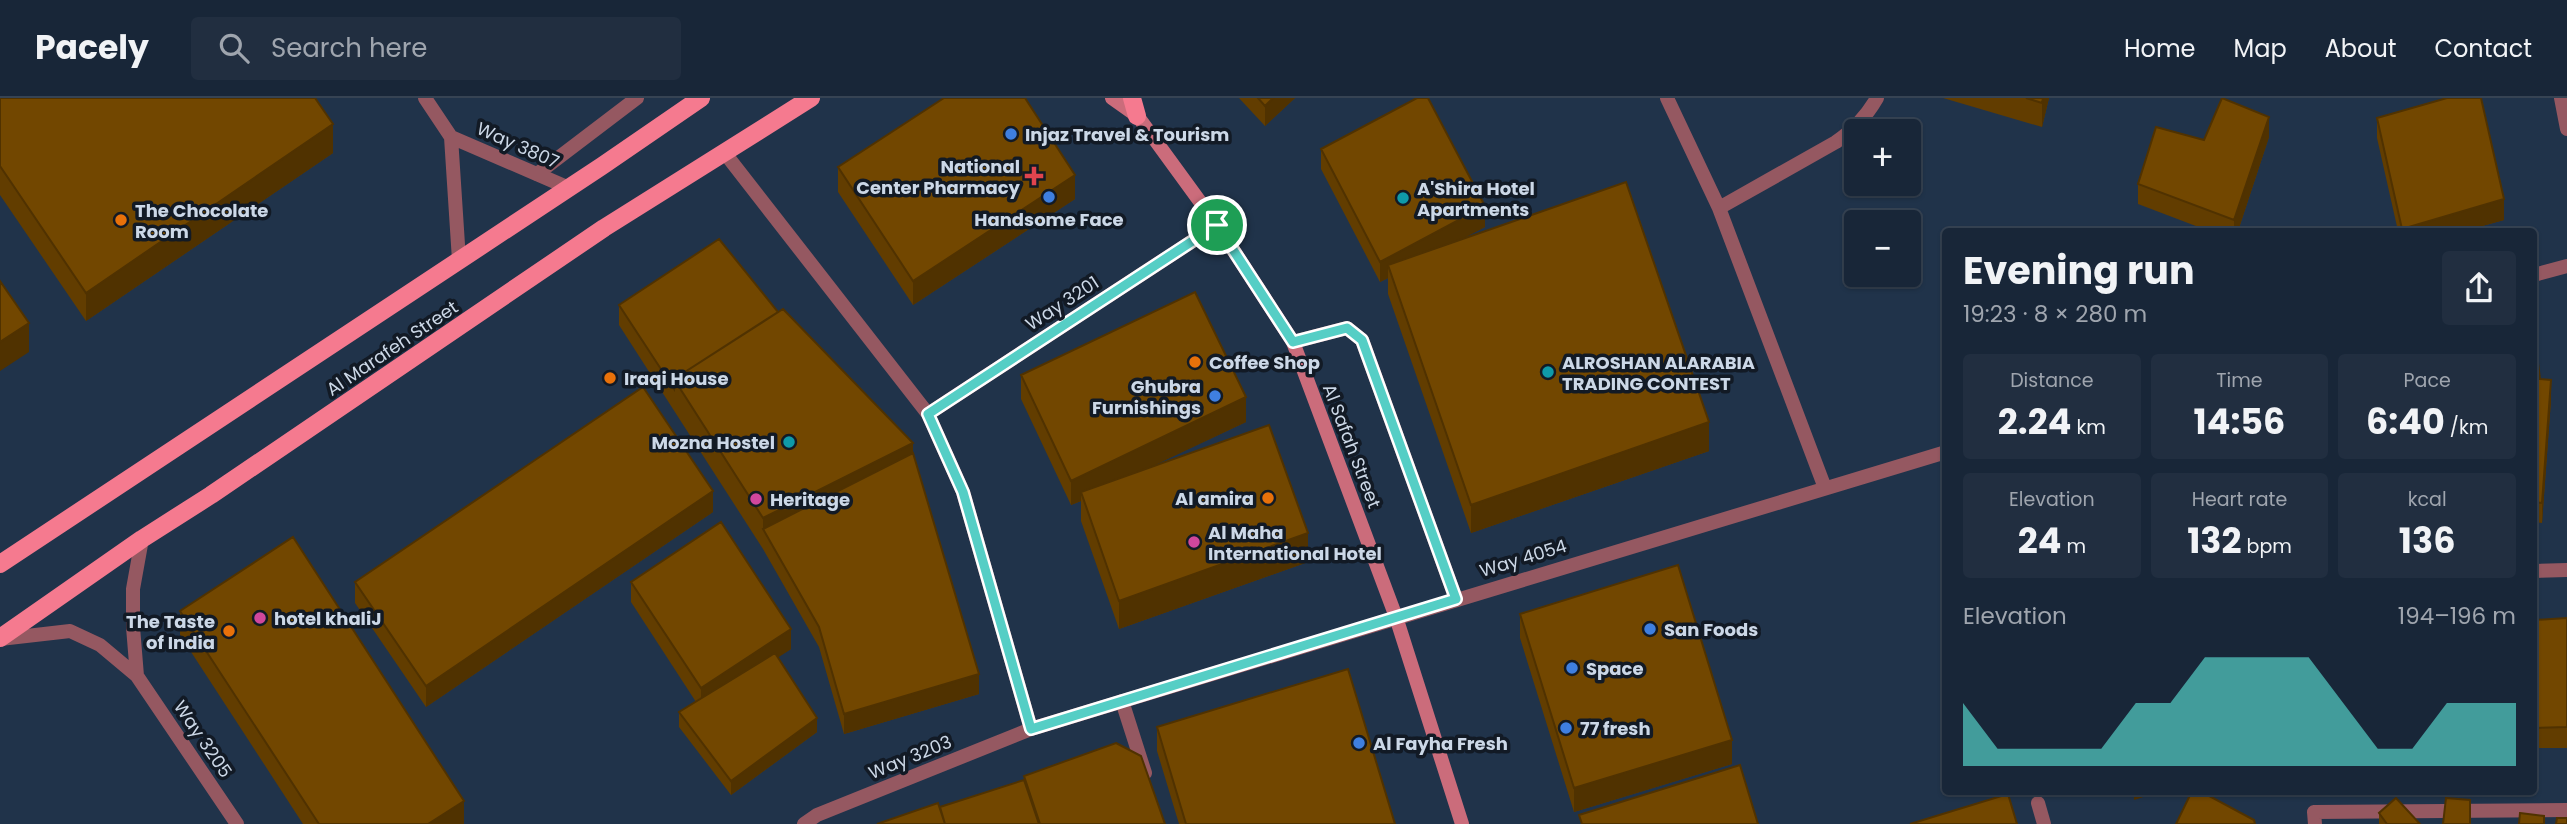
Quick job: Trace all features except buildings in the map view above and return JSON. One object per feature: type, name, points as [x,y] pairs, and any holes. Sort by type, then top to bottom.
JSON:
[{"type":"main road","name":"Al Marafeh Street","points":[[0,564],[701,98]]},
{"type":"main road","name":"Al Marafeh Street","points":[[0,638],[142,539],[223,488],[604,228],[811,98]]},
{"type":"street","name":"Way 3807","points":[[425,98],[451,136],[459,260]]},
{"type":"street","points":[[537,174],[637,98]]},
{"type":"street","name":"Al Safah Street","points":[[1112,98],[1135,107]]},
{"type":"street","name":"Al Safah Street","points":[[1125,98],[1135,107],[1217,225],[1293,342],[1396,617],[1462,824]]},
{"type":"street","points":[[1667,98],[1719,208],[1825,488]]},
{"type":"street","points":[[1719,208],[1836,142],[1867,115],[1877,98]]},
{"type":"street","points":[[2561,98],[2567,129]]},
{"type":"street","name":"Way 3807","points":[[451,136],[569,188]]},
{"type":"street","points":[[724,152],[928,414],[963,492],[1031,729]]},
{"type":"street","name":"Way 3201","points":[[928,414],[1217,225]]},
{"type":"street","points":[[2537,274],[2567,265]]},
{"type":"street","points":[[1293,342],[1347,328],[1362,340],[1456,599]]},
{"type":"street","name":"Way 4054","points":[[1031,729],[1942,453]]},
{"type":"street","name":"Way 3205","points":[[137,676],[133,589],[142,539]]},
{"type":"street","points":[[2537,571],[2567,570]]},
{"type":"street","name":"Way 3205","points":[[0,638],[69,631],[100,645],[137,676],[237,824]]},
{"type":"street","points":[[1122,701],[1151,790]]},
{"type":"street","name":"Way 3203","points":[[804,824],[817,816],[1031,729]]},
{"type":"street","points":[[2038,803],[2044,824]]},
{"type":"street","points":[[2315,824],[2314,812],[2567,810]]},
{"type":"place","name":"Injaz Travel & Tourism","points":[[1011,134]]},
{"type":"place","name":"National Center Pharmacy","points":[[1034,176]]},
{"type":"place","name":"Handsome Face","points":[[1049,197]]},
{"type":"place","name":"A'Shira Hotel Apartments","points":[[1403,198]]},
{"type":"place","name":"The Chocolate Room","points":[[121,220]]},
{"type":"place","name":"Coffee Shop","points":[[1195,362]]},
{"type":"place","name":"ALROSHAN ALARABIA TRADING CONTEST","points":[[1548,372]]},
{"type":"place","name":"Iraqi House","points":[[610,378]]},
{"type":"place","name":"Ghubra Furnishings","points":[[1215,396]]},
{"type":"place","name":"Mozna Hostel","points":[[789,442]]},
{"type":"place","name":"Al amira","points":[[1268,498]]},
{"type":"place","name":"Heritage","points":[[756,499]]},
{"type":"place","name":"Al Maha International Hotel","points":[[1194,542]]},
{"type":"place","name":"hotel khaliJ","points":[[260,618]]},
{"type":"place","name":"San Foods","points":[[1650,629]]},
{"type":"place","name":"The Taste of India","points":[[229,631]]},
{"type":"place","name":"Space","points":[[1572,668]]},
{"type":"place","name":"77 fresh","points":[[1566,728]]},
{"type":"place","name":"Al Fayha Fresh","points":[[1359,743]]},
{"type":"route","points":[[1217,225],[1293,342],[1347,328],[1362,340],[1456,599],[1031,729],[963,492],[928,414],[1217,225]]}]
